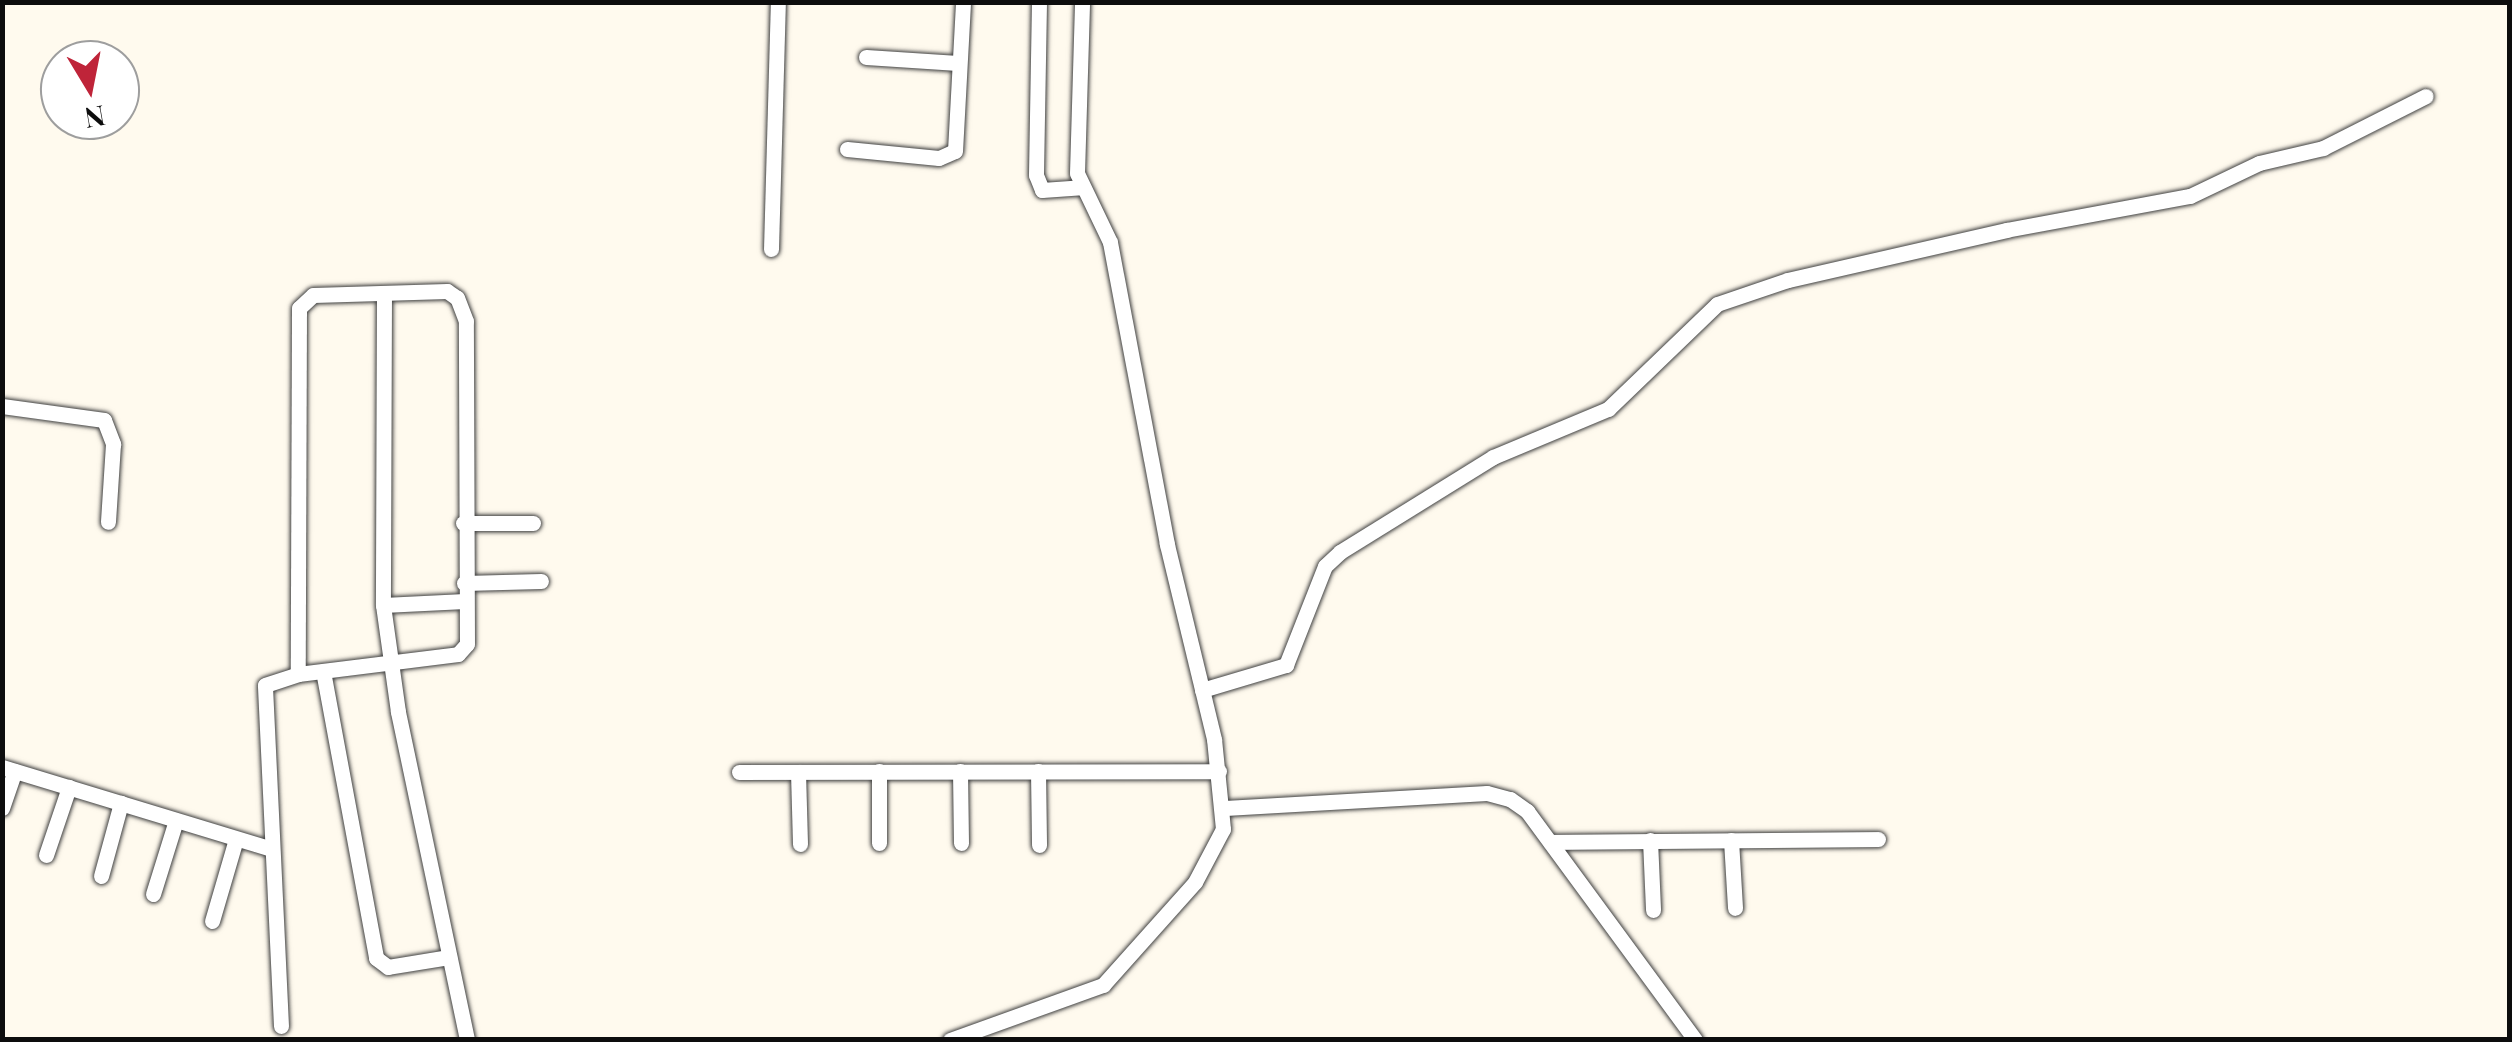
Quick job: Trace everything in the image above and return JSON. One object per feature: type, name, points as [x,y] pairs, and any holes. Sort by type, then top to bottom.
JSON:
[{"type":"street","points":[[771,249],[778,2]]},
{"type":"street","points":[[847,149],[939,158],[956,150],[963,2]]},
{"type":"street","points":[[1039,2],[1036,175],[1042,190],[1080,186]]},
{"type":"street","points":[[950,1040],[1102,985],[1213,858],[1225,808],[1110,242],[1080,186],[1082,2]]},
{"type":"street","points":[[866,57],[958,63]]},
{"type":"street","points":[[1202,690],[1286,664],[1325,566],[1340,552],[1493,457],[1608,408],[1717,304],[1788,280],[2006,230],[2190,196],[2259,163],[2323,148],[2426,96]]},
{"type":"street","points":[[281,1026],[262,699],[275,678],[391,666],[464,650],[464,308],[447,292],[313,296],[298,308],[298,674]]},
{"type":"street","points":[[384,293],[383,605],[391,666],[467,1040]]},
{"type":"street","points":[[2,406],[104,420],[113,444],[108,522]]},
{"type":"street","points":[[463,524],[533,522]]},
{"type":"street","points":[[464,583],[542,581]]},
{"type":"street","points":[[383,605],[465,602]]},
{"type":"street","points":[[323,671],[376,958],[388,967],[449,956]]},
{"type":"street","points":[[2,808],[9,769],[272,850]]},
{"type":"street","points":[[739,772],[1219,770]]},
{"type":"street","points":[[879,771],[879,843]]},
{"type":"street","points":[[960,771],[961,843]]},
{"type":"street","points":[[1038,771],[1039,845]]},
{"type":"street","points":[[798,772],[800,844]]},
{"type":"street","points":[[46,855],[69,787]]},
{"type":"street","points":[[1225,808],[1487,793],[1518,805],[1550,842],[1695,1040]]},
{"type":"street","points":[[101,876],[120,803]]},
{"type":"street","points":[[153,894],[176,820]]},
{"type":"street","points":[[212,921],[236,838]]},
{"type":"street","points":[[1650,840],[1654,910]]},
{"type":"street","points":[[1732,840],[1735,908]]},
{"type":"street","points":[[1550,842],[1878,840]]}]
